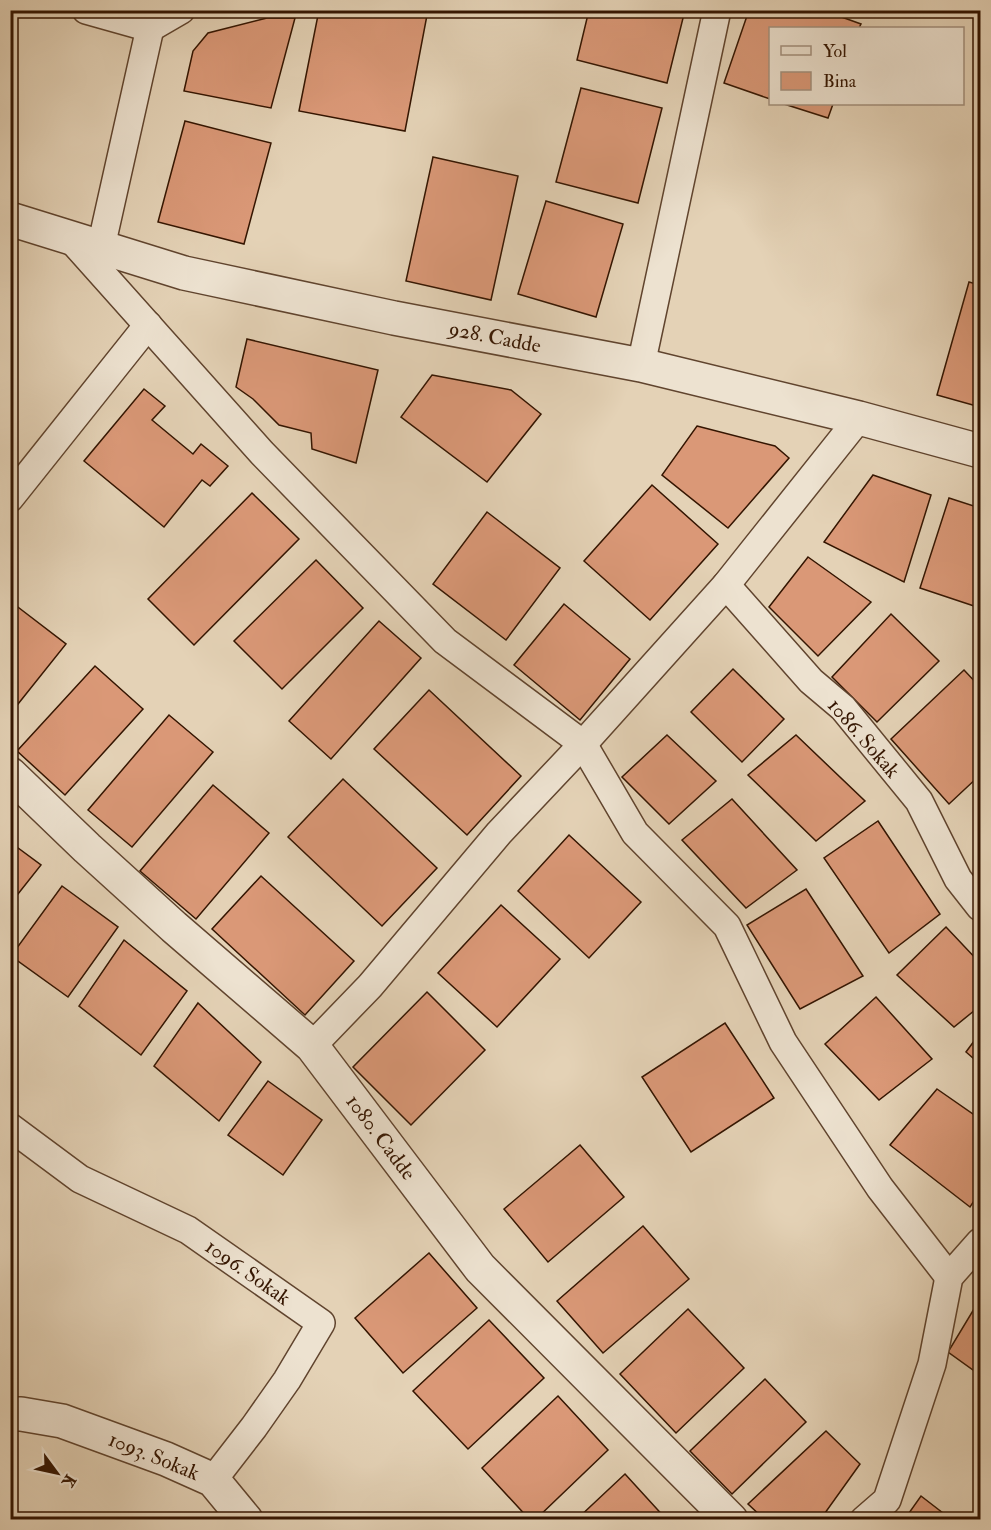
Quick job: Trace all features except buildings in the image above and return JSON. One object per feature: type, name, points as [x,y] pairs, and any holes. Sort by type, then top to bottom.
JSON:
[{"type":"street","points":[[86,10],[150,28],[181,10]]},
{"type":"street","points":[[641,365],[717,10]]},
{"type":"street","points":[[101,247],[150,28]]},
{"type":"street","name":"928. Cadde","points":[[10,219],[184,273],[394,318],[641,365],[859,418],[981,451]]},
{"type":"street","points":[[70,238],[261,453],[445,641],[583,744],[634,833],[727,926],[783,1042],[880,1188],[949,1277]]},
{"type":"street","points":[[10,498],[148,326]]},
{"type":"street","points":[[312,1046],[370,986],[499,833],[583,744],[726,585],[859,418]]},
{"type":"street","name":"1086. Sokak","points":[[726,585],[810,681],[843,708],[919,801],[958,879],[981,907]]},
{"type":"street","name":"1080. Cadde","points":[[10,774],[165,919],[312,1046],[480,1268],[731,1520]]},
{"type":"street","name":"1096. Sokak","points":[[10,1127],[80,1179],[188,1230],[321,1323],[280,1390],[213,1480]]},
{"type":"street","points":[[864,1520],[887,1500],[932,1364],[949,1277],[981,1242]]},
{"type":"street","name":"1093. Sokak","points":[[14,1408],[62,1421],[166,1459],[213,1480],[246,1520]]}]
